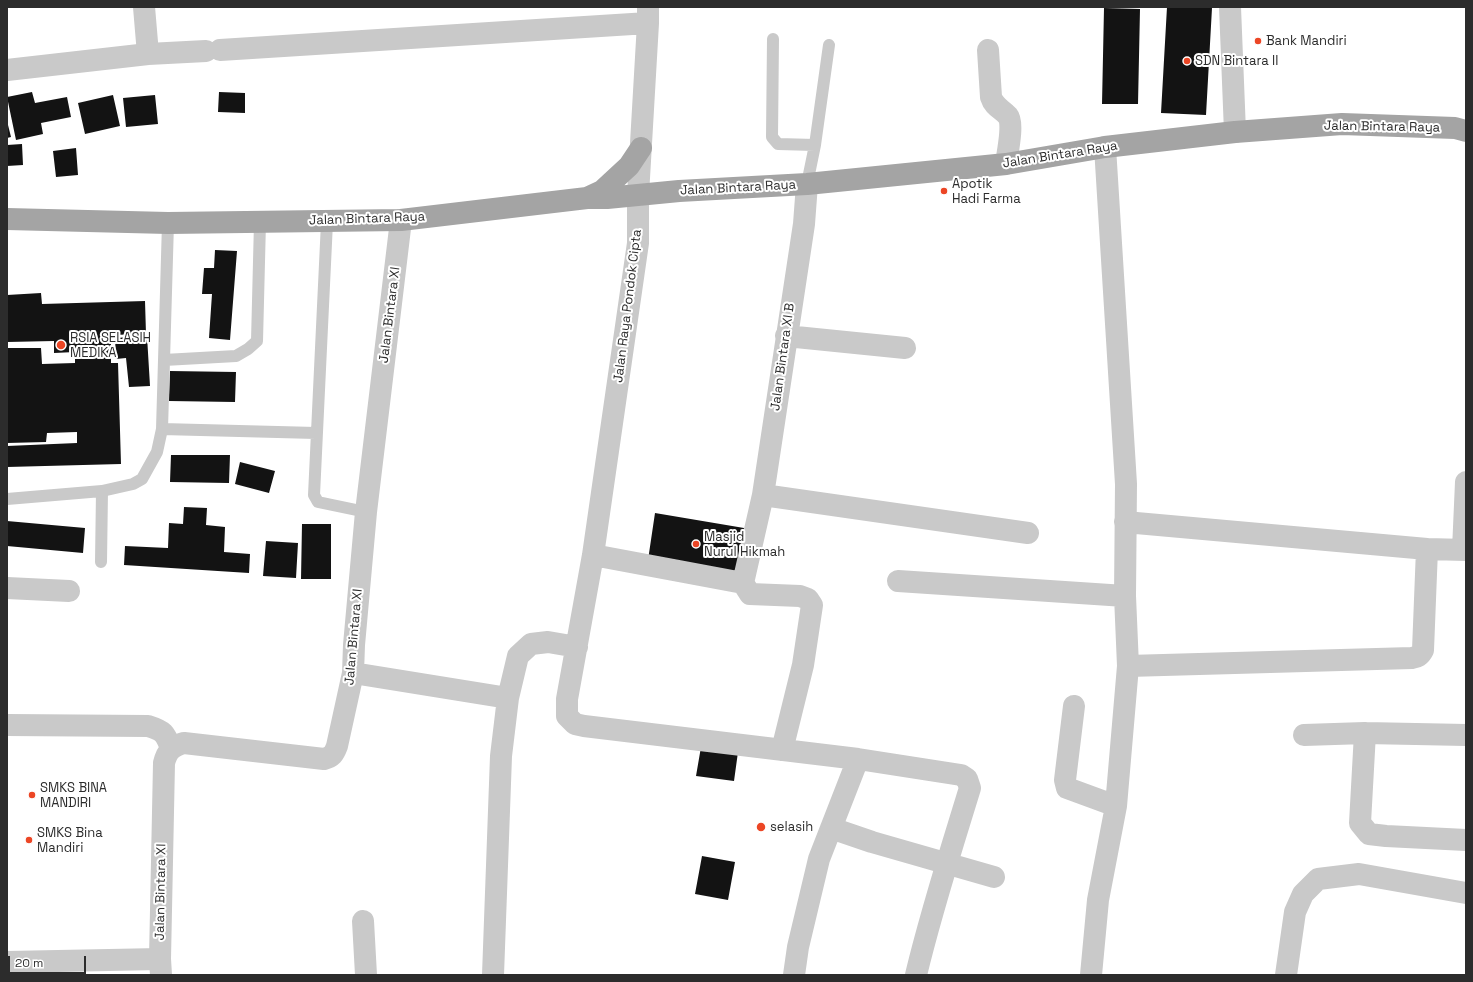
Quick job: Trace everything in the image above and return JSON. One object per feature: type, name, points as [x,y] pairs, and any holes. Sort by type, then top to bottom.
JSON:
[{"type":"main road","name":"Jalan Bintara Raya","points":[[7,218],[168,223],[401,220],[587,198],[607,198],[679,191],[807,184],[1006,164],[1105,147],[1235,132],[1342,124],[1455,128],[1466,131]]},
{"type":"main road","points":[[587,198],[602,191],[629,166],[641,148]]},
{"type":"street","points":[[144,7],[148,54]]},
{"type":"street","points":[[1230,7],[1235,132]]},
{"type":"street","points":[[7,70],[148,54],[213,51],[648,15]]},
{"type":"street","name":"Jalan Raya Pondok Cipta","points":[[648,15],[638,195],[638,243],[593,555],[566,708],[567,716],[575,724],[858,759],[961,775],[967,779],[970,788],[947,863]]},
{"type":"street","points":[[988,50],[991,97],[994,103],[1010,119],[1006,164]]},
{"type":"street","points":[[1091,975],[1098,900],[1116,806],[1128,666],[1125,596],[1126,484],[1105,147]]},
{"type":"street","name":"Jalan Bintara XI B","points":[[743,583],[763,496],[804,224],[807,184]]},
{"type":"street","name":"Jalan Bintara XI","points":[[160,967],[164,763],[166,754],[176,745],[184,744],[324,759],[331,757],[335,753],[353,673],[354,645],[366,512],[401,220]]},
{"type":"street","points":[[786,336],[904,348]]},
{"type":"street","points":[[1125,522],[1427,549],[1464,550],[1466,482]]},
{"type":"street","points":[[763,496],[1028,533]]},
{"type":"street","points":[[1128,666],[1417,657],[1423,650],[1427,549]]},
{"type":"street","points":[[593,555],[743,583],[750,594],[800,596],[808,599],[812,605],[802,665],[782,750]]},
{"type":"street","points":[[898,581],[1125,596]]},
{"type":"street","points":[[7,588],[69,591]]},
{"type":"street","points":[[493,975],[501,756],[508,698],[518,656],[531,644],[548,642],[577,647]]},
{"type":"street","points":[[353,673],[508,698]]},
{"type":"street","points":[[1074,706],[1064,780],[1066,788],[1116,806]]},
{"type":"street","points":[[7,725],[148,726],[166,735],[171,748]]},
{"type":"street","points":[[1365,733],[1360,823],[1369,834],[1466,840]]},
{"type":"street","points":[[1304,735],[1365,733],[1466,735]]},
{"type":"street","points":[[794,975],[798,947],[819,859],[858,759]]},
{"type":"street","points":[[832,828],[872,842],[994,877]]},
{"type":"street","points":[[916,975],[924,940],[947,863]]},
{"type":"street","points":[[1286,975],[1295,912],[1303,894],[1318,879],[1359,874],[1466,893]]},
{"type":"street","points":[[363,921],[366,975]]},
{"type":"street","points":[[7,962],[160,967]]},
{"type":"lane","points":[[773,39],[772,137],[778,144],[815,145]]},
{"type":"lane","points":[[807,184],[815,145],[829,45]]},
{"type":"lane","points":[[164,360],[236,356],[248,349],[257,341],[260,222]]},
{"type":"lane","points":[[327,222],[314,496],[318,502],[366,512]]},
{"type":"lane","points":[[7,499],[102,491],[133,484],[142,479],[157,452],[162,429],[168,223]]},
{"type":"lane","points":[[162,429],[316,433]]},
{"type":"lane","points":[[101,562],[102,491]]},
{"type":"building","name":"SDN Bintara II","points":[[1167,7],[1212,8],[1206,115],[1161,113]]},
{"type":"building","points":[[1104,8],[1140,9],[1138,104],[1102,104]]},
{"type":"building","points":[[32,92],[35,103],[67,97],[71,117],[41,123],[43,134],[16,140],[7,97]]},
{"type":"building","points":[[219,92],[245,93],[245,113],[218,112]]},
{"type":"building","points":[[113,95],[120,126],[85,134],[78,103]]},
{"type":"building","points":[[155,95],[158,124],[126,127],[123,98]]},
{"type":"building","points":[[7,121],[11,137],[7,138]]},
{"type":"building","points":[[22,144],[23,165],[7,166],[7,145]]},
{"type":"building","points":[[76,148],[78,175],[56,177],[53,151]]},
{"type":"building","points":[[215,250],[237,251],[230,340],[209,338],[212,294],[202,294],[204,268],[214,268]]},
{"type":"building","points":[[41,293],[42,304],[145,301],[146,334],[111,335],[111,363],[118,363],[121,464],[7,467],[7,446],[77,443],[77,432],[47,433],[46,442],[7,443],[7,348],[41,348],[42,364],[75,363],[75,352],[54,353],[54,341],[7,342],[7,295]]},
{"type":"building","points":[[147,336],[150,386],[129,387],[126,358],[116,359],[115,338]]},
{"type":"building","points":[[170,371],[236,372],[235,402],[169,401]]},
{"type":"building","points":[[171,455],[230,455],[229,483],[170,482]]},
{"type":"building","points":[[240,462],[275,471],[269,493],[235,484]]},
{"type":"building","points":[[184,507],[207,508],[206,525],[225,527],[224,552],[250,554],[249,573],[124,565],[125,546],[168,548],[169,523],[183,524]]},
{"type":"building","name":"Masjid Nurul Hikmah","points":[[655,513],[744,528],[737,573],[648,560]]},
{"type":"building","points":[[7,521],[85,528],[83,553],[7,546]]},
{"type":"building","points":[[302,524],[331,524],[331,579],[301,579]]},
{"type":"building","points":[[266,541],[298,543],[296,578],[263,576]]},
{"type":"building","points":[[701,747],[738,752],[734,781],[696,776]]},
{"type":"building","points":[[702,856],[735,862],[728,900],[695,894]]},
{"type":"place","name":"Bank Mandiri","points":[[1258,41]]},
{"type":"place","name":"SDN Bintara II","points":[[1187,61]]},
{"type":"place","name":"Apotik Hadi Farma","points":[[944,191]]},
{"type":"place","name":"RSIA SELASIH MEDIKA","points":[[61,345]]},
{"type":"place","name":"Masjid Nurul Hikmah","points":[[696,544]]},
{"type":"place","name":"SMKS BINA MANDIRI","points":[[32,795]]},
{"type":"place","name":"selasih","points":[[761,827]]},
{"type":"place","name":"SMKS Bina Mandiri","points":[[29,840]]}]
